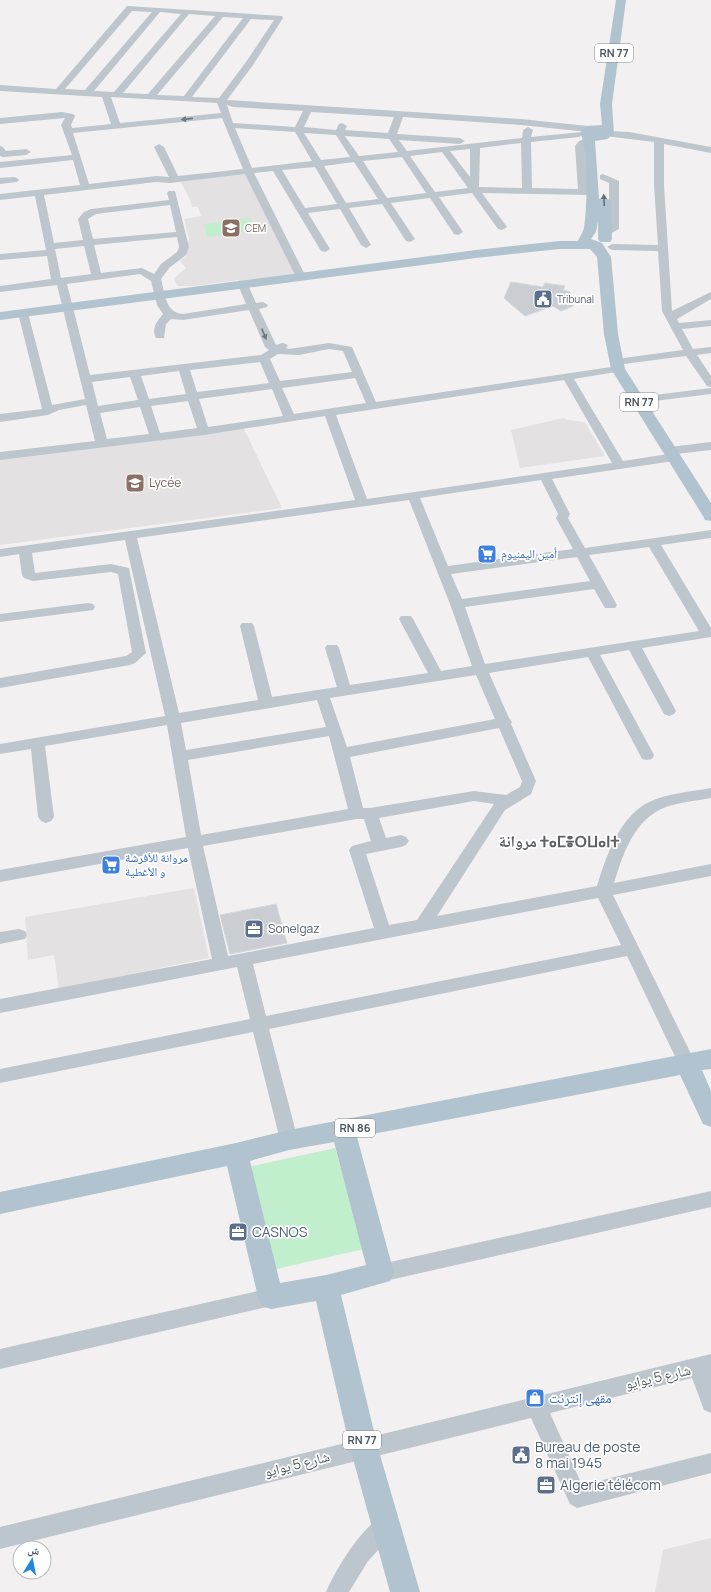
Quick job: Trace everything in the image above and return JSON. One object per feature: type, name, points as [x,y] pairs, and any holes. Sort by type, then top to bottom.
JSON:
[{"type":"main road","name":"RN 77","points":[[607,275],[612,258],[607,240],[602,145],[607,135],[606,105],[621,0]]},
{"type":"main road","name":"RN 77","points":[[588,133],[606,105]]},
{"type":"main road","points":[[588,133],[598,138],[607,135]]},
{"type":"main road","points":[[588,133],[591,150],[587,192],[591,225],[589,241]]},
{"type":"main road","points":[[0,316],[589,241],[599,236],[607,240]]},
{"type":"main road","name":"RN 77","points":[[589,241],[604,255],[607,275],[611,334],[617,365],[711,516]]},
{"type":"main road","name":"RN 86","points":[[0,1203],[236,1154],[289,1140],[711,1059]]},
{"type":"main road","points":[[687,1064],[711,1117]]},
{"type":"main road","points":[[236,1154],[271,1297],[326,1287],[381,1273],[343,1130]]},
{"type":"main road","name":"RN 77","points":[[326,1287],[364,1448],[405,1592]]},
{"type":"street","points":[[59,91],[127,10],[133,8],[249,16],[280,20],[221,101]]},
{"type":"street","points":[[87,93],[158,10]]},
{"type":"street","points":[[117,94],[187,12]]},
{"type":"street","points":[[151,96],[221,14]]},
{"type":"street","points":[[186,98],[249,16]]},
{"type":"street","points":[[0,88],[44,94],[59,91],[186,98],[221,101],[233,104],[529,123],[588,133]]},
{"type":"street","points":[[106,94],[116,126]]},
{"type":"street","points":[[221,101],[249,171],[301,277]]},
{"type":"street","points":[[298,130],[308,109]]},
{"type":"street","points":[[339,132],[347,111]]},
{"type":"street","points":[[0,121],[46,113],[70,116],[63,129]]},
{"type":"street","points":[[392,136],[400,114]]},
{"type":"street","points":[[0,130],[63,129],[228,121]]},
{"type":"street","points":[[63,129],[228,121],[298,130],[498,143]]},
{"type":"street","points":[[527,191],[526,140],[529,123]]},
{"type":"street","points":[[63,129],[77,157],[85,187]]},
{"type":"street","points":[[298,130],[366,245]]},
{"type":"street","points":[[339,132],[410,239]]},
{"type":"street","points":[[0,202],[85,187],[156,180],[171,180],[588,133]]},
{"type":"street","points":[[607,135],[629,135],[711,152]]},
{"type":"street","points":[[392,136],[458,232]]},
{"type":"street","points":[[659,140],[659,185],[666,311],[689,352],[711,384]]},
{"type":"street","points":[[474,190],[475,146]]},
{"type":"street","points":[[156,279],[165,266],[182,253],[184,247],[174,202],[171,180],[159,147]]},
{"type":"street","points":[[0,149],[3,154],[50,151],[54,160]]},
{"type":"street","points":[[444,149],[502,227]]},
{"type":"street","points":[[0,165],[77,157]]},
{"type":"street","points":[[276,168],[325,249]]},
{"type":"street","points":[[0,181],[14,180]]},
{"type":"street","points":[[0,197],[154,185],[171,180]]},
{"type":"street","points":[[302,211],[474,190],[587,192]]},
{"type":"street","points":[[39,195],[59,282],[102,444]]},
{"type":"street","points":[[97,277],[83,219],[90,212],[174,202]]},
{"type":"street","points":[[0,257],[89,243],[182,234]]},
{"type":"street","points":[[607,240],[663,248]]},
{"type":"street","points":[[0,289],[142,271],[165,266]]},
{"type":"street","points":[[142,271],[156,279],[165,311],[168,315],[179,317],[257,306]]},
{"type":"street","points":[[248,284],[257,306],[269,345],[288,352],[336,346],[345,347],[350,351],[359,374],[376,404]]},
{"type":"street","points":[[672,322],[711,295]]},
{"type":"street","points":[[23,313],[48,412]]},
{"type":"street","points":[[160,336],[160,328],[168,315]]},
{"type":"street","points":[[672,322],[711,322]]},
{"type":"street","points":[[85,379],[264,358],[279,348],[342,341],[354,344],[357,348],[376,404]]},
{"type":"street","points":[[0,456],[156,437],[567,376],[689,352],[711,350]]},
{"type":"street","points":[[264,358],[289,417]]},
{"type":"street","points":[[183,367],[204,430]]},
{"type":"street","points":[[134,373],[156,437]]},
{"type":"street","points":[[0,418],[48,412],[56,407],[144,403],[359,374]]},
{"type":"street","points":[[567,376],[620,465]]},
{"type":"street","points":[[638,400],[711,391]]},
{"type":"street","points":[[329,411],[362,503]]},
{"type":"street","points":[[0,553],[362,503],[620,465],[711,446]]},
{"type":"street","points":[[545,476],[564,514],[562,518],[610,605]]},
{"type":"street","points":[[0,876],[474,796],[506,800],[521,795],[528,788],[529,781],[505,722],[480,669],[457,604],[413,495]]},
{"type":"street","points":[[130,534],[173,719],[195,843],[221,963]]},
{"type":"street","points":[[444,571],[711,534]]},
{"type":"street","points":[[0,749],[345,690],[633,645],[708,636],[652,542]]},
{"type":"street","points":[[0,683],[130,660],[139,653],[124,571],[111,568],[33,577],[29,575],[24,549]]},
{"type":"street","points":[[457,604],[599,584]]},
{"type":"street","points":[[0,618],[88,607]]},
{"type":"street","points":[[406,618],[438,676]]},
{"type":"street","points":[[247,626],[266,703]]},
{"type":"street","points":[[633,645],[669,711]]},
{"type":"street","points":[[332,648],[345,690]]},
{"type":"street","points":[[592,652],[646,755]]},
{"type":"street","points":[[322,695],[364,814],[380,845]]},
{"type":"street","points":[[342,753],[505,722]]},
{"type":"street","points":[[180,756],[334,730]]},
{"type":"street","points":[[37,742],[46,817]]},
{"type":"street","points":[[687,1064],[603,891],[608,874],[630,828],[642,813],[652,806],[665,802],[711,793]]},
{"type":"street","points":[[423,924],[486,827],[506,800]]},
{"type":"street","points":[[383,932],[357,850],[401,841]]},
{"type":"street","points":[[0,1006],[711,870]]},
{"type":"street","points":[[0,938],[19,935]]},
{"type":"street","points":[[0,1076],[261,1025],[631,949]]},
{"type":"street","points":[[242,959],[261,1025],[289,1140]]},
{"type":"street","points":[[381,1273],[711,1199]]},
{"type":"street","points":[[0,1360],[271,1297]]},
{"type":"street","points":[[704,1366],[711,1403]]},
{"type":"street","name":"شارع 5 يوايو","points":[[0,1538],[704,1366]]},
{"type":"street","points":[[536,1406],[577,1498],[711,1462]]},
{"type":"street","points":[[337,1592],[360,1553],[386,1525]]},
{"type":"shaded area","name":"CEM","points":[[248,173],[296,273],[244,283],[238,280],[194,286],[177,286],[174,278],[186,268],[180,261],[186,256],[188,249],[189,238],[184,219],[201,216],[198,207],[192,207],[180,180]]},
{"type":"shaded area","points":[[563,418],[585,422],[605,456],[520,468],[511,430]]},
{"type":"shaded area","name":"Lycée","points":[[243,427],[282,508],[0,545],[0,458]]},
{"type":"shaded area","points":[[194,888],[209,958],[59,989],[54,955],[28,960],[25,917]]},
{"type":"shaded area","points":[[711,1538],[711,1592],[655,1592],[663,1550]]},
{"type":"green space","points":[[250,218],[256,231],[207,237],[204,224]]},
{"type":"green space","points":[[335,1148],[364,1249],[272,1270],[248,1167]]},
{"type":"building","name":"Tribunal","points":[[511,282],[543,287],[545,283],[565,286],[563,290],[570,292],[573,306],[561,311],[553,306],[525,316],[504,298]]},
{"type":"building","name":"Sonelgaz","points":[[276,904],[287,943],[230,954],[220,915]]},
{"type":"building","name":"Algerie télécom","points":[[553,1479],[554,1490],[540,1491],[539,1480]]},
{"type":"place","name":"CEM","points":[[231,228]]},
{"type":"place","name":"Tribunal","points":[[543,299]]},
{"type":"place","name":"Lycée","points":[[135,483]]},
{"type":"place","name":"أمين اليمنيوم","points":[[487,554]]},
{"type":"place","name":"مروانة للأفرشة و الأغطية","points":[[111,865]]},
{"type":"place","name":"Sonelgaz","points":[[254,929]]},
{"type":"place","name":"CASNOS","points":[[238,1232]]},
{"type":"place","name":"مقهى إنترنت","points":[[535,1398]]},
{"type":"place","name":"Bureau de poste 8 mai 1945","points":[[521,1455]]},
{"type":"place","name":"Algerie télécom","points":[[546,1485]]},
{"type":"district","name":"مروانة ⵜⴰⵎⴻⵔⵡⴰⵏⵜ","points":[[559,841]]}]
